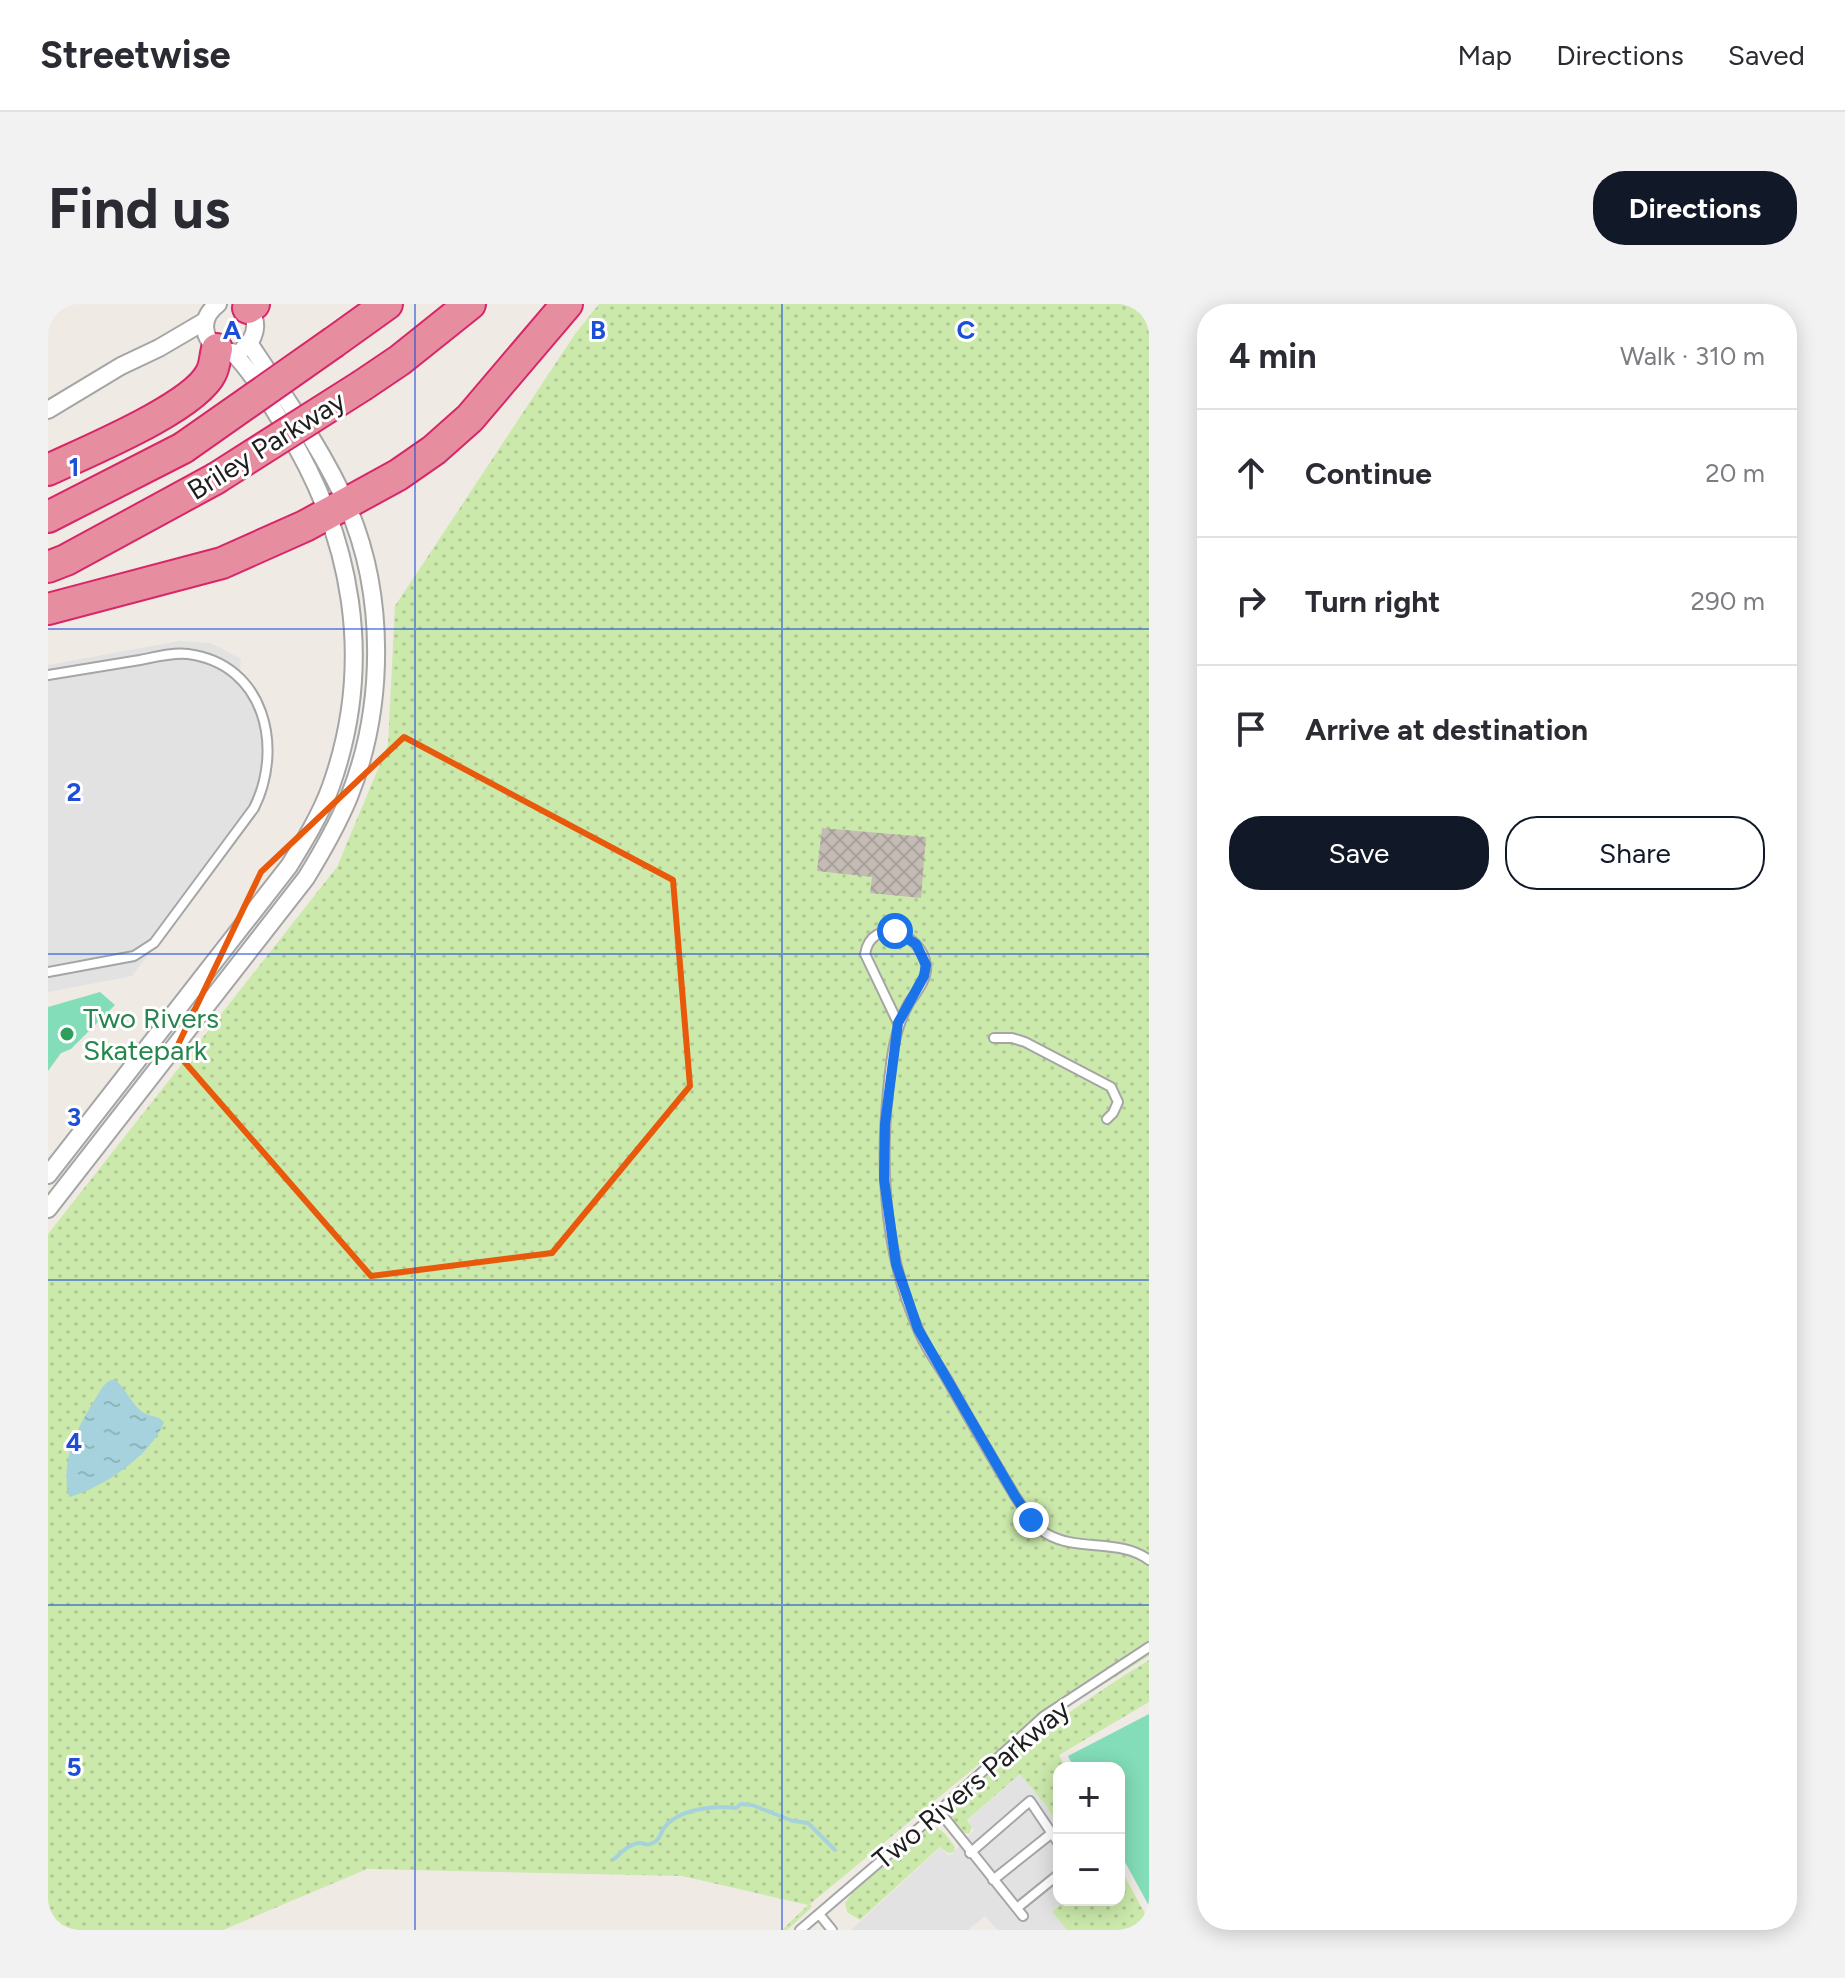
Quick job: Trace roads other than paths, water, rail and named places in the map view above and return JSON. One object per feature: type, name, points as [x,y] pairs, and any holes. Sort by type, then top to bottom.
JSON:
[{"type":"highway","name":"Briley Parkway","points":[[48,517],[183,448],[387,304]]},
{"type":"highway","name":"Briley Parkway","points":[[48,567],[215,479],[400,360],[470,304]]},
{"type":"highway","points":[[48,609],[222,563],[305,526],[398,475],[470,418],[567,304]]},
{"type":"highway","points":[[48,470],[145,423],[189,397],[211,374],[219,347]]},
{"type":"street","points":[[48,410],[205,321],[218,304]]},
{"type":"street","points":[[159,348],[178,342],[245,348],[255,332],[248,305]]},
{"type":"street","points":[[48,1209],[306,878],[350,796],[370,721],[376,659],[368,566],[337,507],[247,367],[205,333],[205,321]]},
{"type":"street","points":[[48,1175],[289,866],[312,828],[344,746],[352,703],[355,658],[353,614],[337,507],[311,439],[249,343]]},
{"type":"lane","points":[[48,675],[178,653],[208,659],[233,673],[247,688],[265,719],[269,745],[264,784],[254,808],[154,943],[134,956],[48,972]]},
{"type":"lane","points":[[898,1023],[865,954],[874,937],[890,931],[903,934],[916,944],[926,965],[924,976],[898,1023],[885,1124],[884,1179],[896,1264],[918,1329],[1031,1520],[1048,1534],[1070,1541],[1127,1549],[1149,1560]]},
{"type":"lane","points":[[994,1038],[1025,1042],[1111,1087],[1118,1102],[1107,1119]]},
{"type":"lane","name":"Two Rivers Parkway","points":[[800,1930],[1044,1716],[1149,1647]]},
{"type":"lane","points":[[970,1853],[1030,1801],[1052,1833],[993,1880]]},
{"type":"lane","points":[[939,1811],[1023,1916]]},
{"type":"lane","points":[[1017,1908],[1053,1879]]},
{"type":"lane","points":[[819,1914],[832,1930]]},
{"type":"water","points":[[114,1379],[141,1411],[164,1422],[149,1447],[124,1469],[96,1487],[69,1497],[67,1467],[74,1440],[102,1388]]},
{"type":"waterway","points":[[614,1859],[633,1845],[655,1842],[664,1828],[678,1816],[707,1808],[736,1808],[741,1804],[808,1823],[835,1850]]},
{"type":"place","name":"Two Rivers Skatepark","points":[[67,1034]]}]
